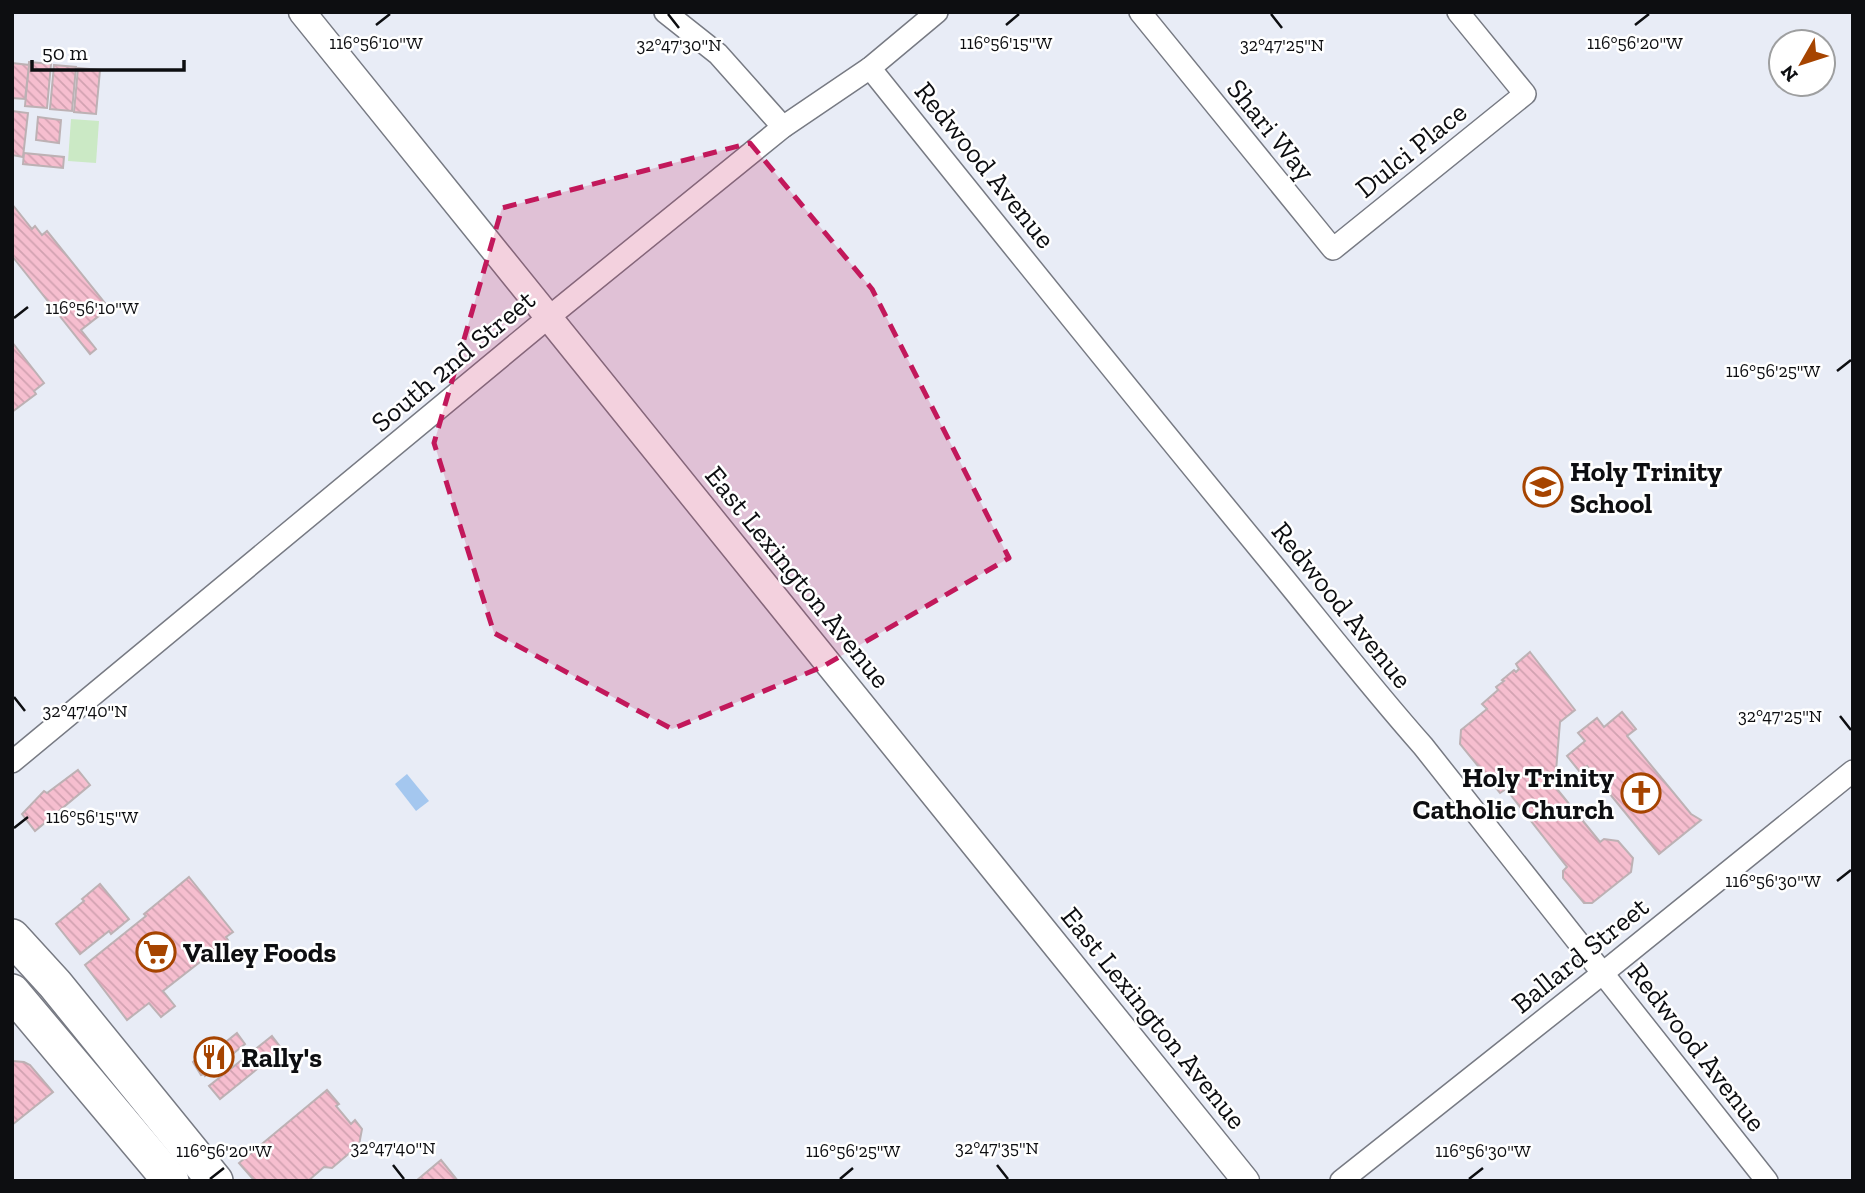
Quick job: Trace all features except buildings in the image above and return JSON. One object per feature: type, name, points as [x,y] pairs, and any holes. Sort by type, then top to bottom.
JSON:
[{"type":"main road","points":[[12,937],[55,984],[189,1175]]},
{"type":"main road","points":[[17,1006],[189,1175]]},
{"type":"street","name":"East Lexington Avenue","points":[[302,12],[1246,1181]]},
{"type":"street","points":[[665,12],[718,54],[783,127]]},
{"type":"street","name":"South 2nd Street","points":[[12,762],[549,317],[783,127],[870,68],[937,12]]},
{"type":"street","name":"Shari Way","points":[[1140,12],[1333,249]]},
{"type":"street","name":"Dulci Place","points":[[1333,249],[1525,94],[1458,12]]},
{"type":"street","name":"Redwood Avenue","points":[[870,68],[1390,709],[1423,746],[1733,1136],[1756,1177]]},
{"type":"street","name":"Ballard Street","points":[[1341,1181],[1853,771]]},
{"type":"street","points":[[17,1006],[55,984]]},
{"type":"highlighted area","points":[[750,143],[872,289],[1009,558],[822,667],[672,729],[494,633],[434,443],[502,208]]},
{"type":"green space","points":[[71,119],[99,121],[96,163],[68,161]]},
{"type":"water","points":[[407,774],[429,801],[416,811],[395,784]]},
{"type":"place","name":"Holy Trinity School","points":[[1543,487]]},
{"type":"place","name":"Holy Trinity Catholic Church","points":[[1641,793]]},
{"type":"place","name":"Valley Foods","points":[[156,952]]},
{"type":"place","name":"Rally's","points":[[214,1057]]}]
